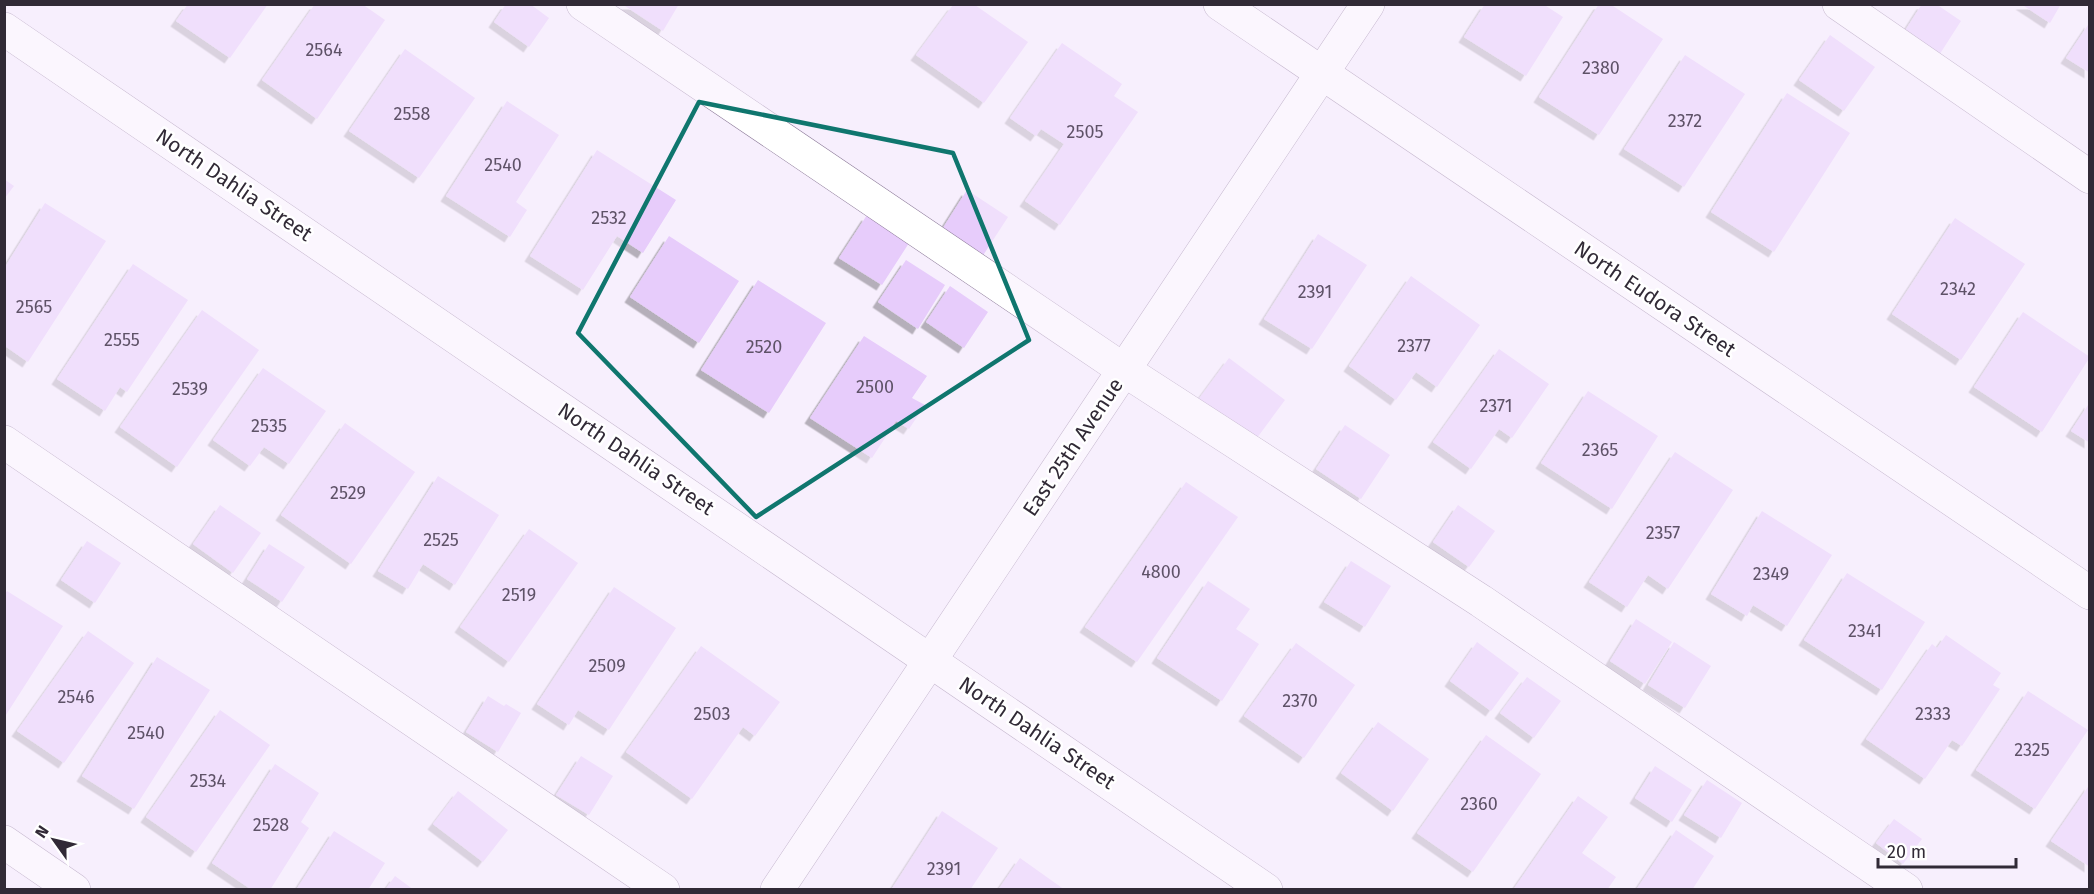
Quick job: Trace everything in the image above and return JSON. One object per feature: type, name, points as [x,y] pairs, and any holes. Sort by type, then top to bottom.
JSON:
[{"type":"street","points":[[583,4],[1124,370],[1481,601],[1906,890]]},
{"type":"street","name":"North Eudora Street","points":[[1220,4],[2090,593]]},
{"type":"street","name":"East 25th Avenue","points":[[777,890],[1368,4]]},
{"type":"street","points":[[1839,4],[2090,177]]},
{"type":"street","name":"North Dahlia Street","points":[[4,29],[1266,890]]},
{"type":"street","points":[[4,442],[663,890]]},
{"type":"street","points":[[4,843],[74,890]]},
{"type":"highlighted area","points":[[699,102],[953,153],[1029,340],[756,517],[578,333]]},
{"type":"building","points":[[188,4],[268,4],[230,58],[176,21]]},
{"type":"building","points":[[315,4],[362,4],[385,20],[317,119],[262,80]]},
{"type":"building","points":[[506,4],[530,4],[549,18],[529,47],[494,22]]},
{"type":"building","points":[[622,4],[679,4],[663,31]]},
{"type":"building","points":[[1485,4],[1543,4],[1563,17],[1526,76],[1464,37]]},
{"type":"building","points":[[1599,4],[1610,4],[1663,39],[1599,135],[1539,97]]},
{"type":"building","points":[[1922,4],[1936,4],[1961,21],[1936,60],[1901,37]]},
{"type":"building","points":[[2021,4],[2061,4],[2050,23]]},
{"type":"building","points":[[953,5],[975,5],[1028,42],[984,103],[916,55]]},
{"type":"building","points":[[2090,22],[2090,73],[2066,58]]},
{"type":"building","points":[[1830,35],[1875,67],[1844,111],[1799,80]]},
{"type":"building","points":[[1062,43],[1122,84],[1114,96],[1138,112],[1060,225],[1025,201],[1064,144],[1041,129],[1036,136],[1010,118]]},
{"type":"building","points":[[405,49],[475,98],[419,178],[349,131]]},
{"type":"building","points":[[1685,55],[1745,94],[1684,187],[1624,149]]},
{"type":"building","points":[[1787,93],[1850,133],[1774,252],[1711,212]]},
{"type":"building","points":[[507,101],[559,135],[516,202],[527,210],[510,237],[446,196]]},
{"type":"building","points":[[597,150],[676,200],[643,253],[617,236],[583,290],[530,256]]},
{"type":"building","points":[[4,179],[14,186],[4,199]]},
{"type":"building","points":[[967,190],[1008,217],[982,257],[941,231]]},
{"type":"building","points":[[45,203],[106,241],[28,362],[5,346],[5,267]]},
{"type":"building","points":[[867,215],[909,243],[882,285],[839,258]]},
{"type":"building","points":[[1955,218],[2025,264],[1961,360],[1892,314]]},
{"type":"building","points":[[1318,234],[1367,265],[1312,349],[1264,319]]},
{"type":"building","points":[[669,236],[739,281],[699,343],[630,297]]},
{"type":"building","points":[[906,260],[945,285],[918,329],[878,302]]},
{"type":"building","points":[[133,264],[188,300],[127,392],[120,387],[105,411],[57,379]]},
{"type":"building","points":[[1411,276],[1480,325],[1437,387],[1416,372],[1396,400],[1349,366]]},
{"type":"building","points":[[758,280],[826,323],[769,413],[701,370]]},
{"type":"building","points":[[950,286],[988,312],[964,348],[926,322]]},
{"type":"building","points":[[202,310],[259,350],[177,467],[120,427]]},
{"type":"building","points":[[2023,312],[2090,357],[2042,432],[1974,387]]},
{"type":"building","points":[[864,336],[927,376],[912,398],[925,405],[909,429],[896,421],[872,458],[810,418]]},
{"type":"building","points":[[1499,349],[1549,384],[1512,438],[1499,429],[1471,469],[1433,442]]},
{"type":"building","points":[[1229,358],[1285,400],[1254,442],[1198,400]]},
{"type":"building","points":[[263,368],[326,411],[289,464],[264,447],[250,466],[213,440]]},
{"type":"building","points":[[1588,391],[1658,436],[1612,509],[1541,463]]},
{"type":"building","points":[[2090,402],[2090,443],[2071,431]]},
{"type":"building","points":[[345,423],[415,472],[351,564],[281,515]]},
{"type":"building","points":[[1345,425],[1390,455],[1361,499],[1316,469]]},
{"type":"building","points":[[1675,452],[1733,490],[1668,589],[1648,575],[1627,607],[1589,582]]},
{"type":"building","points":[[438,476],[499,515],[455,585],[423,564],[408,589],[378,571]]},
{"type":"building","points":[[1186,482],[1238,517],[1137,662],[1085,627]]},
{"type":"building","points":[[220,505],[261,533],[233,573],[193,544]]},
{"type":"building","points":[[1458,505],[1495,531],[1469,567],[1433,542]]},
{"type":"building","points":[[1762,511],[1832,555],[1787,626],[1753,605],[1747,616],[1711,594]]},
{"type":"building","points":[[529,529],[578,563],[509,662],[460,627]]},
{"type":"building","points":[[87,541],[121,563],[95,603],[61,580]]},
{"type":"building","points":[[269,544],[305,567],[282,602],[247,579]]},
{"type":"building","points":[[1351,561],[1391,586],[1365,627],[1324,602]]},
{"type":"building","points":[[1847,573],[1925,622],[1882,690],[1804,640]]},
{"type":"building","points":[[1208,581],[1250,609],[1236,629],[1259,644],[1222,701],[1157,658]]},
{"type":"building","points":[[614,587],[676,628],[609,730],[578,710],[569,725],[537,704]]},
{"type":"building","points":[[7,591],[63,626],[4,718],[4,595]]},
{"type":"building","points":[[1636,619],[1672,642],[1645,684],[1610,661]]},
{"type":"building","points":[[88,631],[134,663],[64,763],[17,731]]},
{"type":"building","points":[[1946,635],[2001,673],[1993,685],[2000,689],[1962,746],[1952,740],[1925,779],[1866,739],[1932,644],[1937,648]]},
{"type":"building","points":[[1477,642],[1519,673],[1491,711],[1450,681]]},
{"type":"building","points":[[1674,642],[1711,666],[1685,708],[1648,685]]},
{"type":"building","points":[[1296,643],[1355,685],[1304,758],[1244,716]]},
{"type":"building","points":[[701,646],[780,702],[755,736],[743,727],[692,799],[626,752]]},
{"type":"building","points":[[157,657],[210,690],[134,809],[82,776]]},
{"type":"building","points":[[1527,677],[1561,701],[1534,738],[1500,713]]},
{"type":"building","points":[[2028,691],[2088,730],[2035,809],[1976,770]]},
{"type":"building","points":[[488,696],[521,713],[498,752],[466,732]]},
{"type":"building","points":[[220,710],[270,745],[196,852],[146,817]]},
{"type":"building","points":[[1378,722],[1429,759],[1393,811],[1341,773]]},
{"type":"building","points":[[1486,735],[1541,774],[1473,872],[1417,833]]},
{"type":"building","points":[[581,756],[613,776],[589,815],[556,795]]},
{"type":"building","points":[[275,764],[319,793],[301,822],[309,828],[270,890],[252,890],[212,863]]},
{"type":"building","points":[[1655,766],[1692,790],[1672,822],[1635,798]]},
{"type":"building","points":[[1707,780],[1742,803],[1721,838],[1684,815]]},
{"type":"building","points":[[2090,784],[2090,867],[2051,841]]},
{"type":"building","points":[[458,791],[508,830],[483,862],[433,824]]},
{"type":"building","points":[[1578,796],[1608,817],[1582,853],[1616,877],[1607,890],[1513,890]]},
{"type":"building","points":[[942,811],[998,848],[970,890],[891,890]]},
{"type":"building","points":[[1894,819],[1922,839],[1903,864],[1876,843]]},
{"type":"building","points":[[1676,830],[1714,856],[1692,890],[1636,890]]},
{"type":"building","points":[[334,831],[385,863],[368,890],[296,890]]},
{"type":"building","points":[[1020,858],[1065,890],[998,890]]},
{"type":"building","points":[[395,876],[414,890],[385,890]]}]
